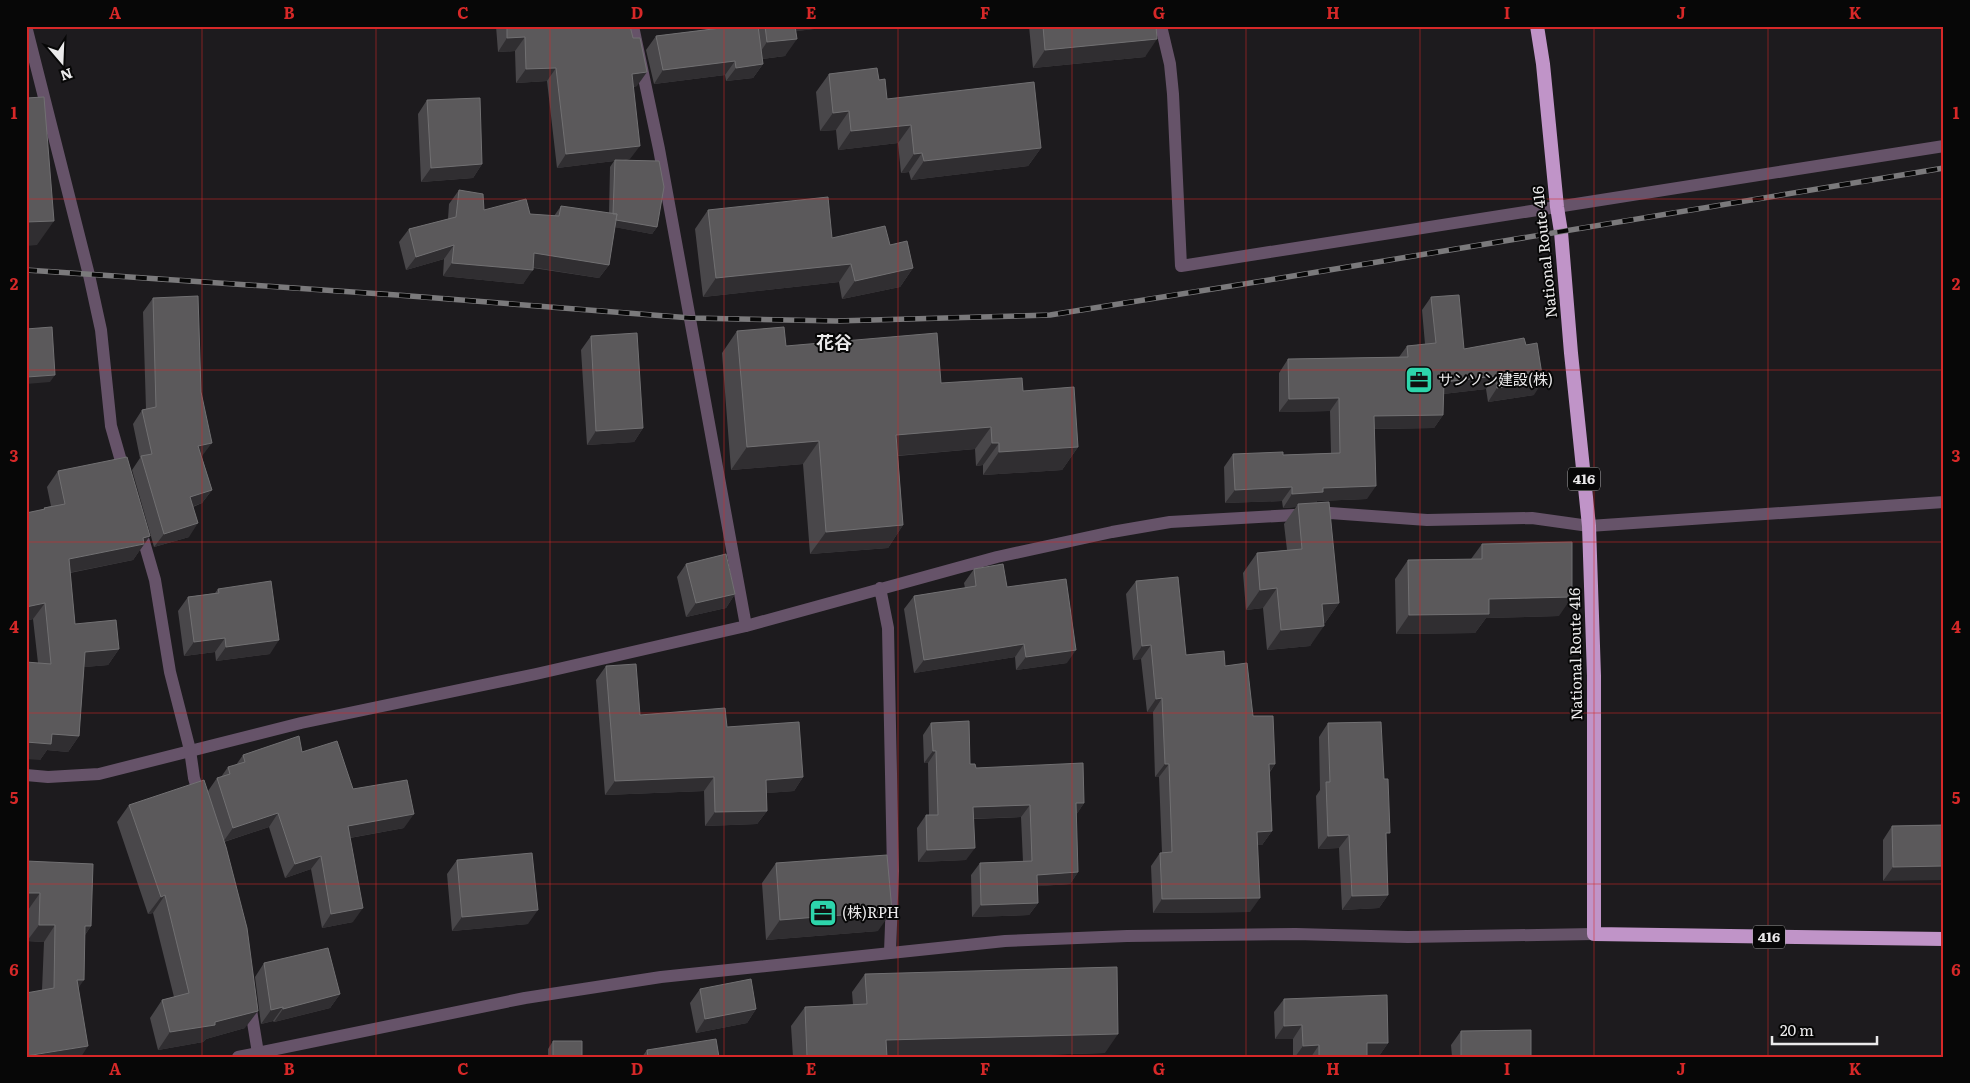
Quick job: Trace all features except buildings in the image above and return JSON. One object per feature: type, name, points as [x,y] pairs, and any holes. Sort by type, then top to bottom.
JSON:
[{"type":"highway","name":"National Route 416","points":[[1537,26],[1543,64],[1561,232],[1571,353],[1589,526],[1594,676],[1594,934]]},
{"type":"highway","name":"416","points":[[1594,934],[1944,939]]},
{"type":"street","points":[[26,26],[89,275],[101,330],[111,426],[129,489]]},
{"type":"street","points":[[633,26],[659,149],[746,626]]},
{"type":"street","points":[[1161,26],[1170,64],[1173,94],[1181,266],[1944,146]]},
{"type":"street","points":[[26,775],[48,777],[99,774],[301,723],[536,674],[746,626],[997,556],[1170,522],[1330,513],[1427,520],[1532,518],[1589,526],[1944,502]]},
{"type":"street","points":[[137,517],[155,580],[170,672],[190,750],[194,778],[205,813]]},
{"type":"street","points":[[880,588],[888,628],[894,871],[890,952]]},
{"type":"street","points":[[238,1057],[258,1053],[272,1053],[525,998],[661,977],[890,952],[1005,942],[1127,936],[1296,934],[1408,937],[1594,934]]},
{"type":"street","points":[[248,995],[258,1053]]},
{"type":"railway","points":[[26,270],[397,295],[691,318],[836,321],[1050,315],[1944,168]]},
{"type":"place","name":"サンソン建設(株)","points":[[1419,380]]},
{"type":"place","name":"(株)RPH","points":[[823,913]]},
{"type":"district","name":"花谷","points":[[834,343]]}]
